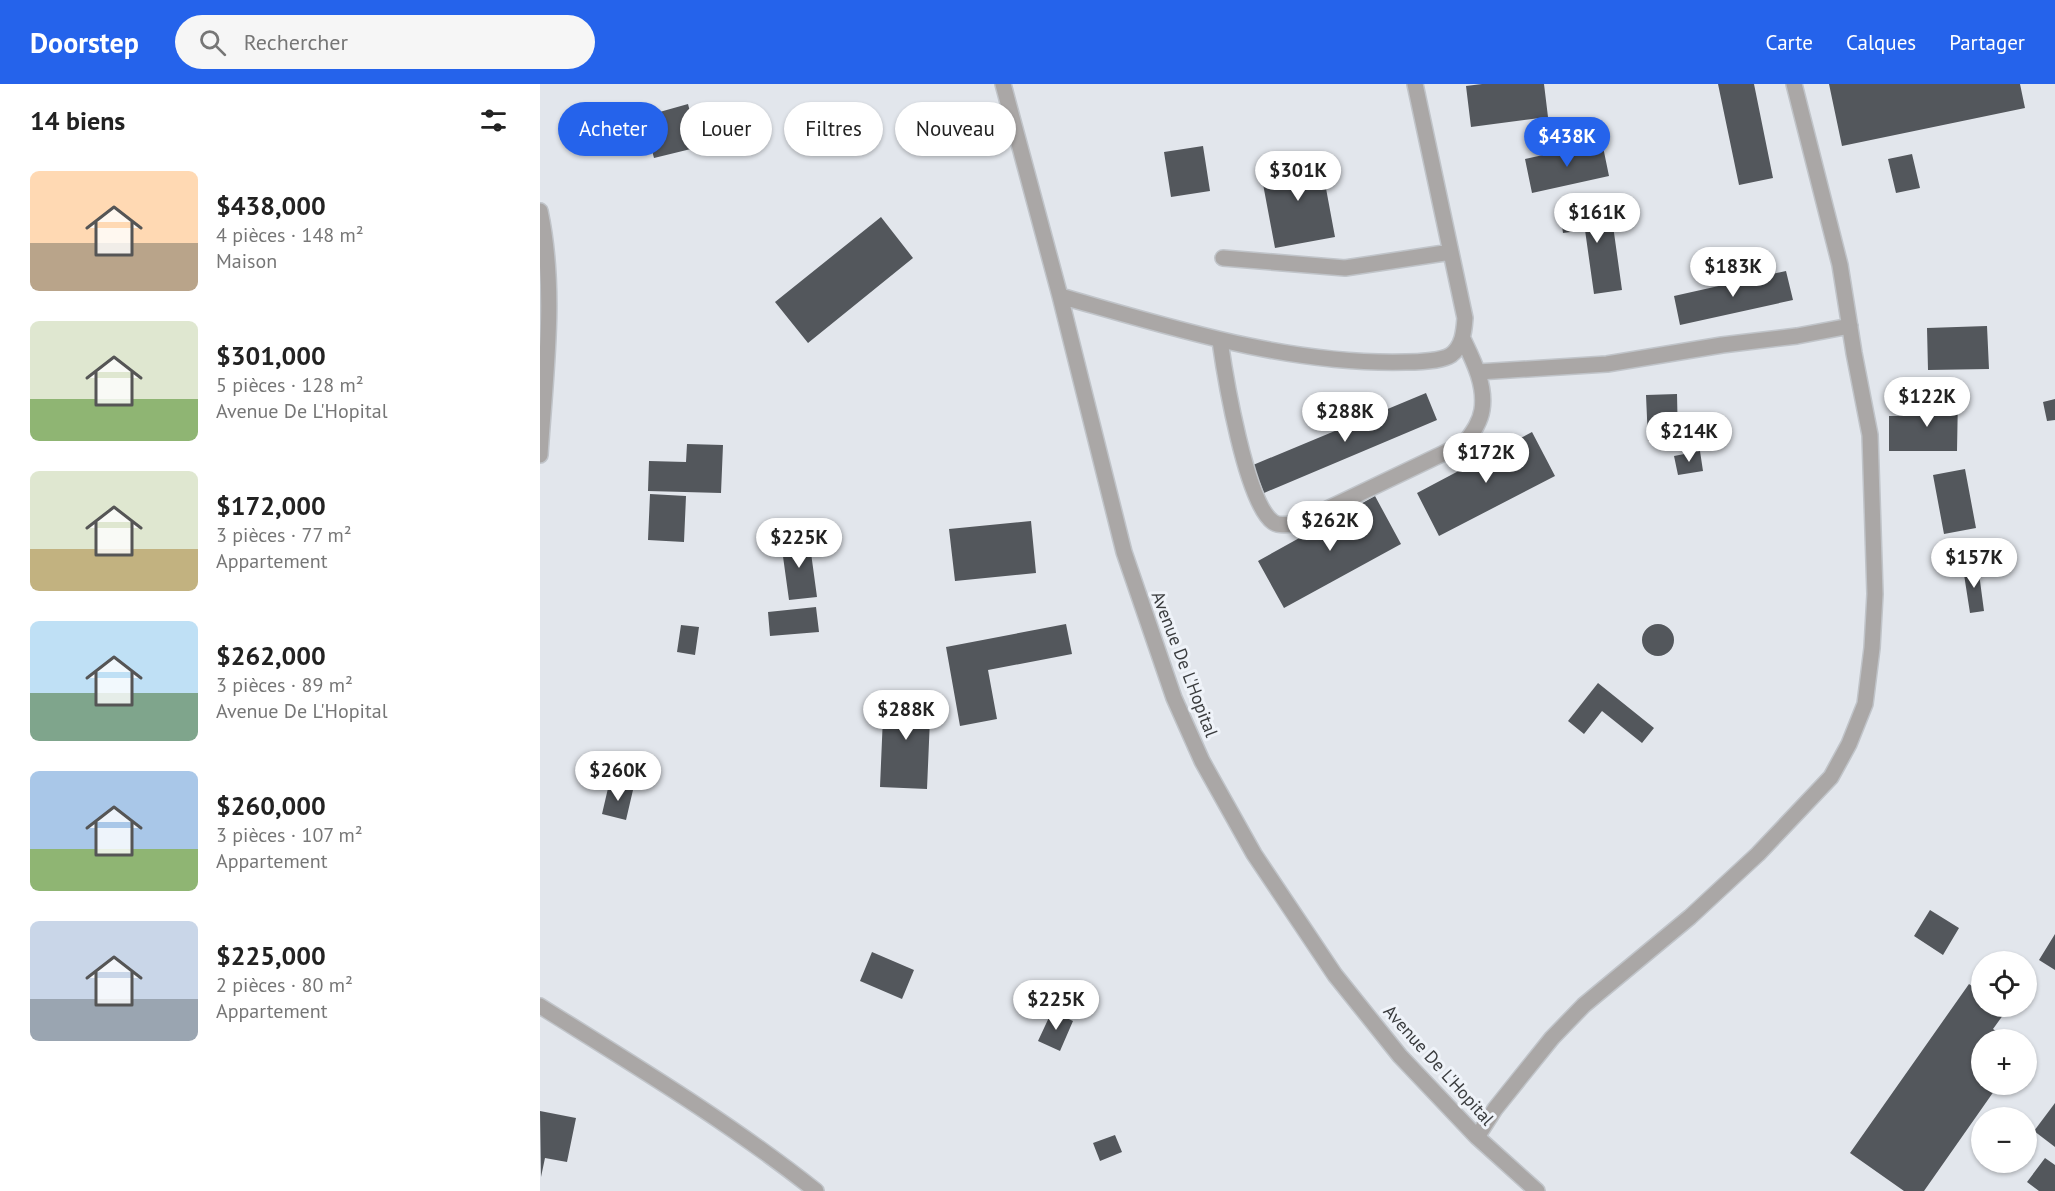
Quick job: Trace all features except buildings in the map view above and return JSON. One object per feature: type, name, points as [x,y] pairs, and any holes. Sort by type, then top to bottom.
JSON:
[{"type":"street","name":"Avenue De L'Hopital","points":[[1003,84],[1060,296],[1124,552],[1174,699],[1202,761],[1254,854],[1335,975],[1400,1056],[1477,1137],[1537,1191]]},
{"type":"street","points":[[1060,296],[1220,341],[1359,362],[1422,362],[1450,355],[1463,339],[1466,318],[1415,84]]},
{"type":"street","points":[[1477,1137],[1495,1109],[1552,1038],[1584,1005],[1690,917],[1758,854],[1832,777],[1849,744],[1865,704],[1872,648],[1875,594],[1870,435],[1840,265],[1794,84]]},
{"type":"street","points":[[540,211],[548,262],[549,310],[540,455]]},
{"type":"street","points":[[1223,258],[1345,268],[1451,252]]},
{"type":"street","points":[[1478,372],[1607,364],[1850,326]]},
{"type":"street","points":[[1220,341],[1239,441],[1259,501],[1266,516],[1274,524],[1285,525],[1300,522],[1465,443],[1477,426],[1482,410],[1482,390],[1478,372],[1463,339]]},
{"type":"street","points":[[540,1006],[768,1153],[816,1191]]}]
